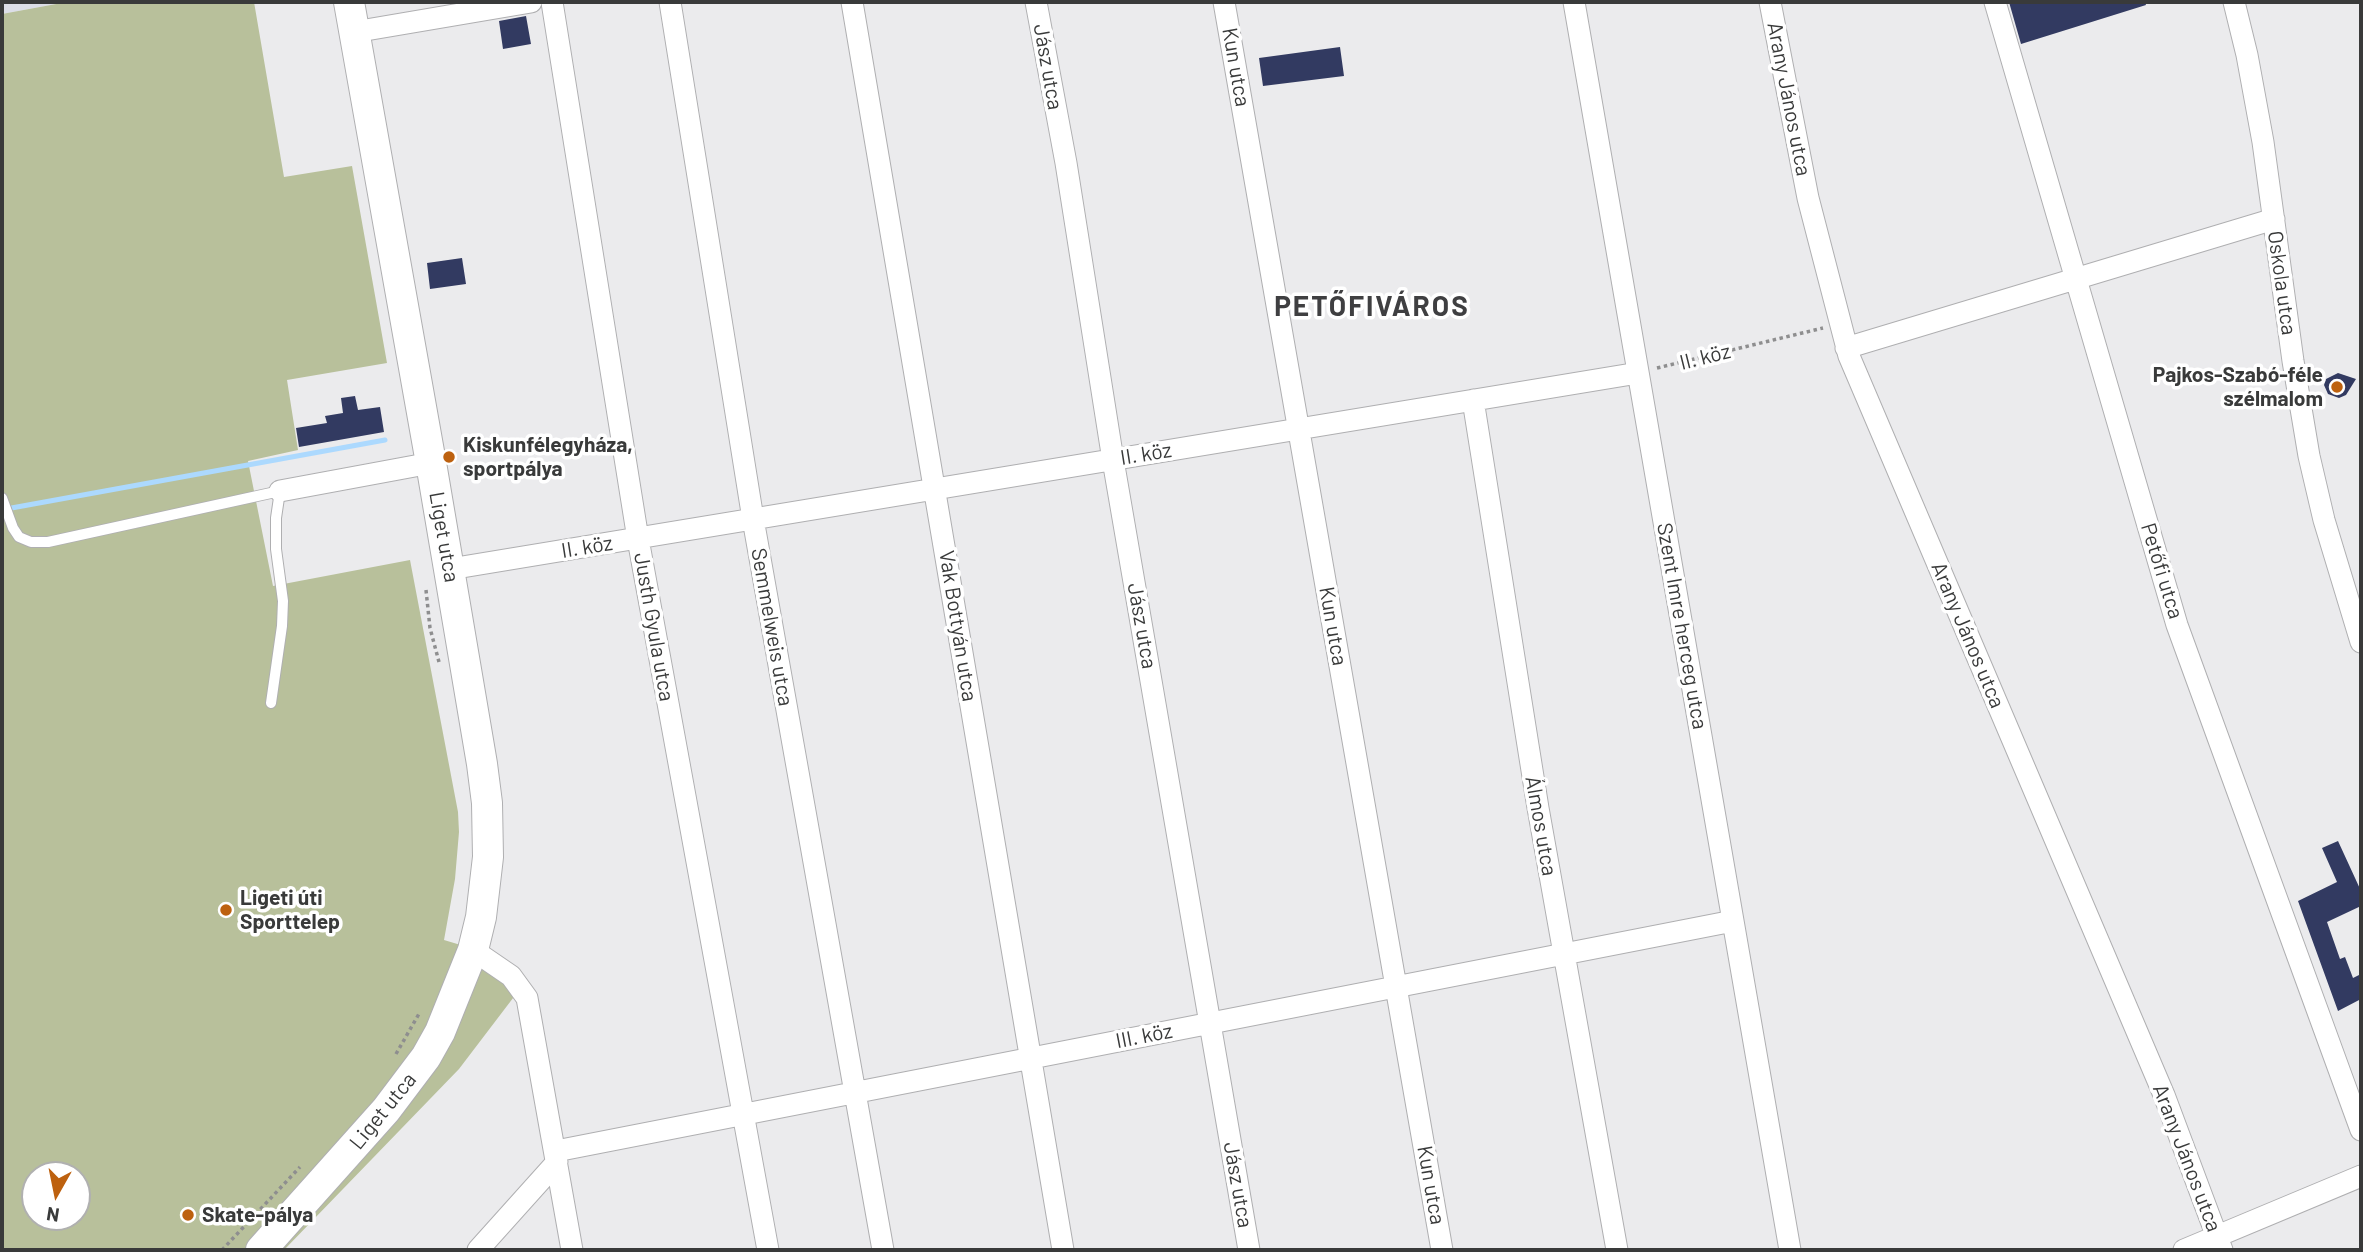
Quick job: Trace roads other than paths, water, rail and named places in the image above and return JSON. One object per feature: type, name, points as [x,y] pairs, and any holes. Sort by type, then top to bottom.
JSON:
[{"type":"main road","name":"Liget utca","points":[[261,1250],[363,1138],[421,1063],[450,1013],[481,917],[488,857],[487,803],[450,569],[349,2]]},
{"type":"street","points":[[354,32],[531,2]]},
{"type":"street","name":"Justh Gyula utca","points":[[552,2],[638,538],[741,1115],[768,1250]]},
{"type":"street","name":"Semmelweis utca","points":[[670,2],[753,519],[883,1250]]},
{"type":"street","name":"Vak Bottyán utca","points":[[852,2],[1063,1250]]},
{"type":"street","name":"Jász utca","points":[[1036,2],[1066,163],[1113,460],[1249,1250]]},
{"type":"street","name":"Kun utca","points":[[1224,2],[1442,1250]]},
{"type":"street","name":"Szent Imre herceg utca","points":[[1574,2],[1790,1250]]},
{"type":"street","name":"Arany János utca","points":[[1770,2],[1808,198],[1846,348],[2159,1082],[2220,1244]]},
{"type":"street","name":"Petőfi utca","points":[[1995,2],[2177,625],[2361,1130]]},
{"type":"street","name":"Oskola utca","points":[[2234,2],[2247,55],[2309,456],[2323,520],[2361,642]]},
{"type":"street","points":[[1846,348],[2274,219]]},
{"type":"street","name":"II. köz","points":[[450,569],[1638,373]]},
{"type":"street","name":"Álmos utca","points":[[1473,400],[1538,808],[1617,1250]]},
{"type":"street","points":[[280,491],[431,463]]},
{"type":"street","name":"III. köz","points":[[557,1157],[741,1115],[1733,921]]},
{"type":"street","points":[[472,950],[512,976],[527,998],[540,1104],[557,1157],[572,1250]]},
{"type":"street","points":[[478,1250],[557,1157]]},
{"type":"street","points":[[2185,1250],[2220,1244],[2361,1176]]},
{"type":"lane","points":[[3,501],[19,537],[31,542],[48,541],[280,491],[276,539],[282,626],[271,703]]},
{"type":"waterway","points":[[6,509],[385,440]]},
{"type":"place","name":"Pajkos-Szabó-féle szélmalom","points":[[2337,387]]},
{"type":"place","name":"Kiskunfélegyháza, sportpálya","points":[[449,457]]},
{"type":"place","name":"Ligeti úti Sporttelep","points":[[226,910]]},
{"type":"place","name":"Skate-pálya","points":[[188,1215]]},
{"type":"district","name":"PETŐFIVÁROS","points":[[1372,307]]}]
